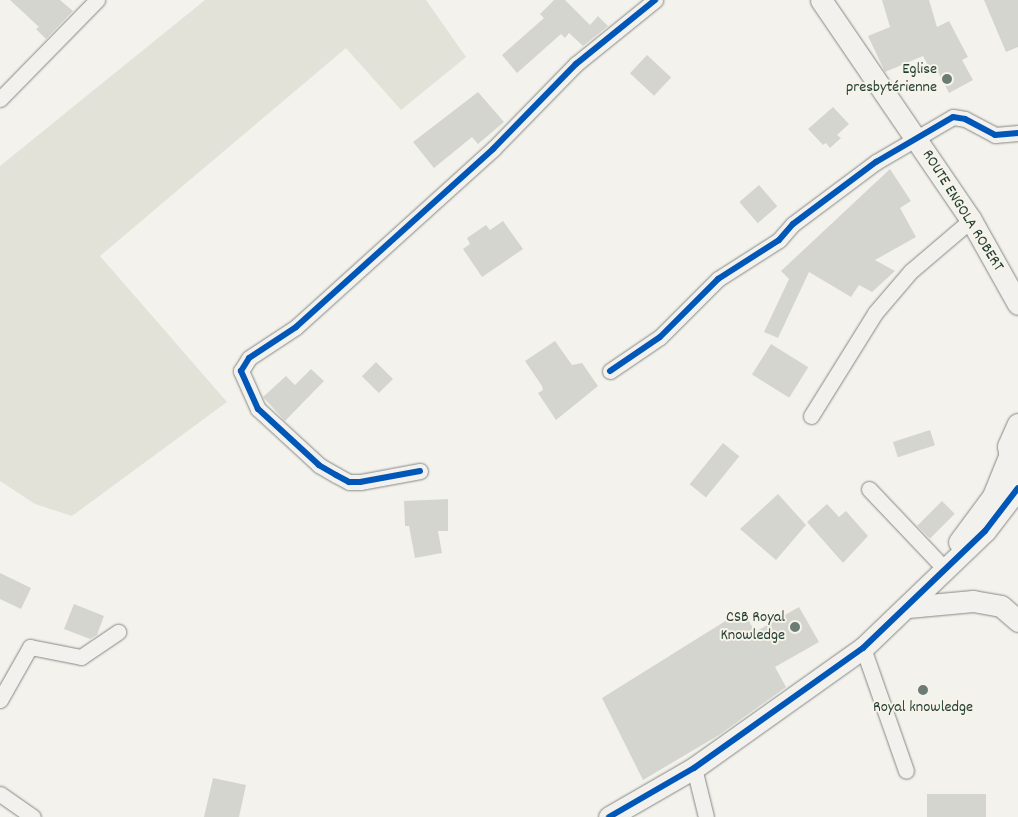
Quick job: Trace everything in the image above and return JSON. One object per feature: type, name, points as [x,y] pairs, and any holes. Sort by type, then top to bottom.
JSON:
[{"type":"street","points":[[0,99],[97,0]]},
{"type":"street","points":[[420,471],[360,482],[349,482],[318,465],[258,409],[241,371],[249,358],[296,327],[493,149],[576,64],[655,0]]},
{"type":"street","name":"ROUTE ENGOLA ROBERT","points":[[821,0],[917,138],[971,220],[1017,304]]},
{"type":"street","points":[[610,371],[660,337],[718,279],[779,240],[793,224],[876,162],[917,138],[958,116],[995,135],[1018,133]]},
{"type":"street","points":[[812,416],[874,313],[911,271],[971,220]]},
{"type":"street","points":[[915,600],[993,496],[1008,458],[1018,413]]},
{"type":"street","points":[[1008,458],[1018,479]]},
{"type":"street","points":[[609,817],[694,768],[863,648],[985,531],[1018,488]]},
{"type":"street","points":[[869,489],[941,565]]},
{"type":"street","points":[[915,600],[973,601],[1001,606],[1018,621]]},
{"type":"street","points":[[0,700],[30,647],[81,657],[118,632]]},
{"type":"street","points":[[863,648],[906,771]]},
{"type":"street","points":[[694,768],[706,817]]},
{"type":"street","points":[[0,794],[33,817]]},
{"type":"shaded area","points":[[205,0],[426,0],[466,57],[401,110],[346,48],[100,256],[227,402],[72,516],[35,504],[0,481],[0,166]]},
{"type":"building","points":[[10,0],[60,0],[73,11],[46,39],[36,29],[39,27]]},
{"type":"building","points":[[554,0],[565,0],[590,25],[598,16],[608,26],[583,46],[569,33],[565,38],[561,34],[517,73],[502,55],[544,18],[540,14]]},
{"type":"building","points":[[882,0],[929,0],[937,27],[949,21],[968,57],[962,60],[973,80],[949,93],[938,72],[933,75],[923,56],[885,72],[868,36],[890,27]]},
{"type":"building","points":[[984,0],[1018,0],[1018,47],[1006,52]]},
{"type":"building","points":[[647,55],[671,78],[654,96],[630,73]]},
{"type":"building","points":[[478,92],[504,122],[478,144],[472,137],[434,168],[413,142]]},
{"type":"building","points":[[833,107],[849,124],[837,135],[841,138],[830,148],[826,143],[823,145],[808,129]]},
{"type":"building","points":[[890,169],[911,201],[900,208],[916,237],[875,260],[895,271],[872,292],[859,285],[851,297],[809,272],[778,338],[764,332],[789,279],[781,271]]},
{"type":"building","points":[[759,185],[777,206],[758,223],[739,202]]},
{"type":"building","points":[[503,221],[523,249],[482,277],[463,249],[470,244],[467,238],[486,225],[490,230]]},
{"type":"building","points":[[555,341],[572,365],[582,363],[598,386],[556,420],[538,393],[543,390],[542,386],[525,361]]},
{"type":"building","points":[[771,344],[808,367],[789,398],[752,375]]},
{"type":"building","points":[[376,362],[393,379],[379,393],[362,376]]},
{"type":"building","points":[[311,369],[324,381],[285,421],[263,397],[286,376],[295,385]]},
{"type":"building","points":[[930,430],[935,445],[898,457],[893,442]]},
{"type":"building","points":[[723,443],[739,456],[706,497],[690,484]]},
{"type":"building","points":[[778,494],[806,525],[776,560],[740,529]]},
{"type":"building","points":[[448,499],[448,531],[438,531],[442,553],[415,558],[409,526],[405,526],[404,501]]},
{"type":"building","points":[[942,501],[955,514],[930,538],[917,526]]},
{"type":"building","points":[[827,504],[839,517],[846,511],[868,536],[843,563],[807,522]]},
{"type":"building","points":[[0,573],[31,588],[21,609],[0,599]]},
{"type":"building","points":[[74,604],[104,616],[97,635],[90,639],[64,629]]},
{"type":"building","points":[[799,607],[819,642],[775,667],[786,687],[719,735],[643,780],[602,698],[743,610],[755,632]]},
{"type":"building","points":[[213,778],[246,785],[239,817],[204,817]]},
{"type":"building","points":[[927,794],[986,794],[986,817],[927,817]]},
{"type":"cycle path","points":[[420,471],[360,482],[349,482],[336,475],[319,465],[258,409],[241,371],[249,358],[296,327],[493,149],[576,64],[655,0]]},
{"type":"cycle path","points":[[610,371],[660,337],[718,279],[779,240],[793,224],[876,162],[953,117],[965,119],[995,135],[1018,133]]},
{"type":"cycle path","points":[[609,817],[694,768],[863,648],[985,531],[1018,488]]},
{"type":"place","name":"Eglise presbytérienne","points":[[947,79]]},
{"type":"place","name":"CSB Royal Knowledge","points":[[795,627]]},
{"type":"place","name":"Royal knowledge","points":[[923,690]]}]
